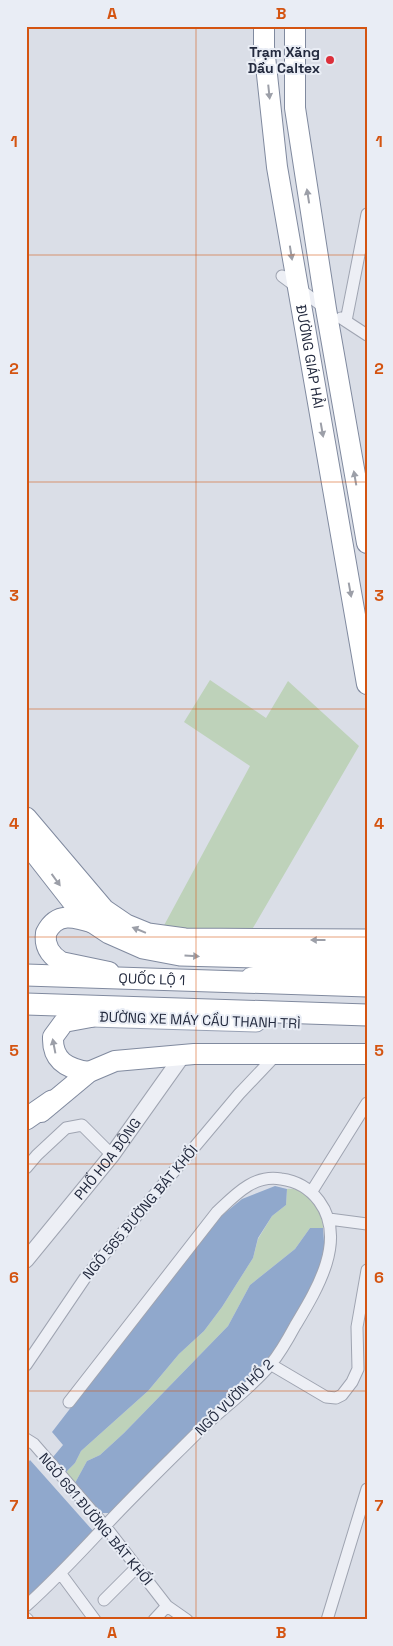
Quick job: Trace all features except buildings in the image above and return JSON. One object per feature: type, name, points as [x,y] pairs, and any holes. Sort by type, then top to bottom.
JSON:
[{"type":"highway","name":"ĐƯỜNG GIÁP HẢI","points":[[264,26],[264,47],[289,281],[367,684]]},
{"type":"highway","name":"ĐƯỜNG GIÁP HẢI","points":[[295,26],[295,108],[326,309],[367,543]]},
{"type":"highway","points":[[26,818],[104,910],[126,925],[148,934],[185,939],[367,940]]},
{"type":"highway","points":[[26,842],[74,903],[94,922],[109,933],[143,948],[180,955],[367,960]]},
{"type":"highway","points":[[94,922],[71,916],[57,919],[46,933],[45,940],[50,952],[61,962],[145,979]]},
{"type":"highway","points":[[26,962],[145,979]]},
{"type":"highway","name":"QUỐC LỘ 1","points":[[26,975],[228,982],[278,978],[367,986]]},
{"type":"highway","name":"QUỐC LỘ 1","points":[[30,1004],[278,1017],[367,1015]]},
{"type":"highway","points":[[89,1072],[74,1070],[64,1065],[54,1052],[52,1036],[64,1022],[91,1017]]},
{"type":"highway","points":[[26,1118],[89,1072],[115,1061],[183,1055],[265,1059],[367,1054]]},
{"type":"highway","points":[[26,1126],[52,1100]]},
{"type":"main road","points":[[278,978],[367,975]]},
{"type":"main road","name":"ĐƯỜNG XE MÁY CẦU THANH TRÌ","points":[[30,1004],[91,1017],[278,1017],[367,1026]]},
{"type":"street","points":[[346,321],[367,214]]},
{"type":"street","points":[[289,281],[326,309],[367,335]]},
{"type":"street","name":"PHỐ HOA ĐỘNG","points":[[26,1260],[112,1155],[183,1055]]},
{"type":"street","name":"NGÕ 565 ĐƯỜNG BÁT KHỐI","points":[[26,1365],[87,1275],[265,1059]]},
{"type":"street","points":[[312,1191],[367,1103]]},
{"type":"street","points":[[26,1168],[36,1155],[66,1128],[82,1125],[112,1155]]},
{"type":"street","points":[[69,1402],[217,1212],[235,1195],[253,1182],[273,1178],[291,1181],[312,1191],[329,1219],[367,1224]]},
{"type":"street","name":"NGÕ VƯỜN HỒ 2","points":[[26,1606],[61,1574],[105,1526],[270,1364],[313,1297],[324,1275],[329,1247],[329,1219]]},
{"type":"street","points":[[270,1364],[326,1397],[336,1398],[346,1392],[358,1369],[357,1328],[367,1270]]},
{"type":"street","points":[[26,1454],[30,1442]]},
{"type":"street","name":"NGÕ 691 ĐƯỜNG BÁT KHỐI","points":[[30,1442],[105,1526],[167,1606],[187,1620]]},
{"type":"street","points":[[327,1620],[367,1489]]},
{"type":"street","points":[[104,1600],[137,1567]]},
{"type":"street","points":[[61,1574],[95,1620]]},
{"type":"street","points":[[154,1620],[167,1606]]},
{"type":"green space","points":[[210,680],[266,718],[288,681],[359,746],[250,933],[161,931],[250,766],[184,722]]},
{"type":"green space","points":[[287,1189],[295,1189],[308,1195],[317,1207],[323,1228],[310,1228],[295,1249],[250,1285],[228,1326],[124,1433],[100,1455],[87,1461],[75,1483],[66,1472],[75,1463],[81,1451],[148,1391],[179,1354],[204,1331],[222,1307],[253,1258],[258,1239],[272,1216],[286,1205]]},
{"type":"water","points":[[275,1186],[287,1189],[286,1205],[272,1216],[258,1238],[253,1258],[222,1307],[204,1331],[179,1354],[148,1391],[81,1451],[75,1463],[66,1472],[53,1457],[63,1445],[52,1432],[214,1222],[242,1199]]},
{"type":"water","points":[[310,1228],[323,1228],[325,1255],[322,1268],[276,1349],[262,1367],[221,1404],[110,1513],[99,1513],[75,1483],[87,1461],[100,1455],[124,1433],[228,1326],[250,1285],[295,1249]]},
{"type":"water","points":[[30,1460],[94,1532],[26,1600],[26,1465]]},
{"type":"place","name":"Trạm Xăng Dầu Caltex","points":[[330,60]]}]
